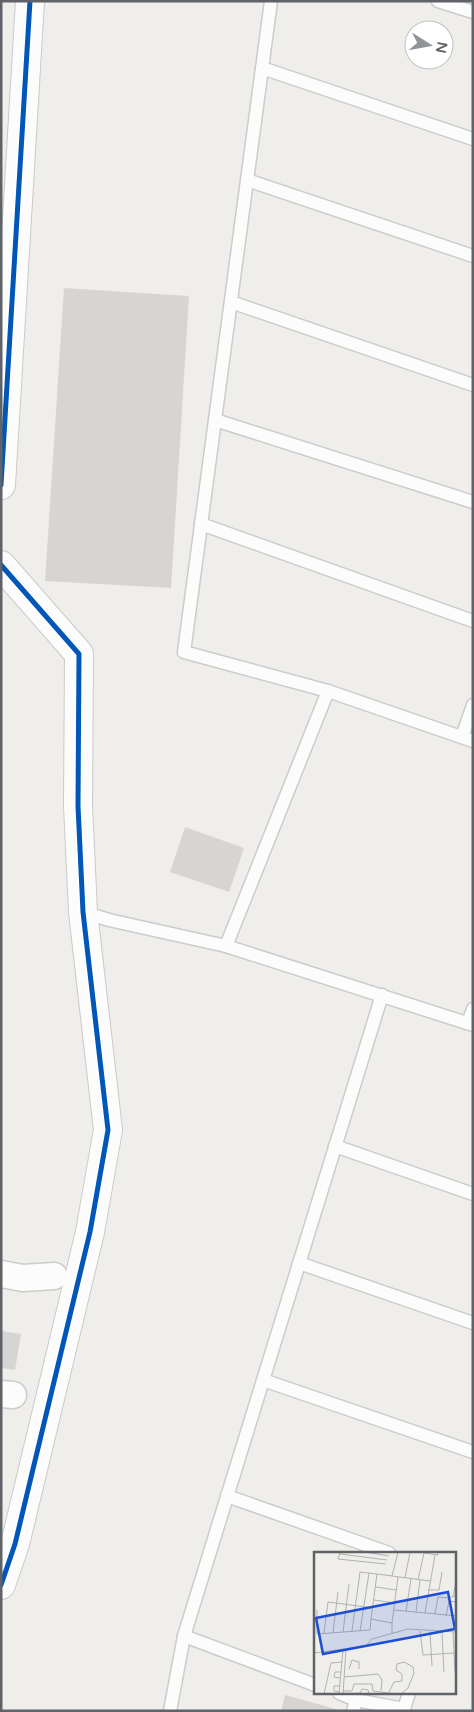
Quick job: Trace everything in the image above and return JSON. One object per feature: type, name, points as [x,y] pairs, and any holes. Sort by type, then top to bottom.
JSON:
[{"type":"street","points":[[1,485],[7,267],[30,1]]},
{"type":"street","points":[[1,565],[79,654],[78,806],[83,912],[108,1130],[90,1232],[15,1544],[1,1585]]},
{"type":"street","points":[[1,1274],[24,1278],[54,1276]]},
{"type":"lane","points":[[271,1],[184,652],[328,691],[467,739],[473,705]]},
{"type":"lane","points":[[438,1],[473,12]]},
{"type":"lane","points":[[262,68],[473,139]]},
{"type":"lane","points":[[247,180],[473,256]]},
{"type":"lane","points":[[231,302],[473,384]]},
{"type":"lane","points":[[215,420],[473,502]]},
{"type":"lane","points":[[201,524],[473,621]]},
{"type":"lane","points":[[226,946],[328,691]]},
{"type":"lane","points":[[83,912],[109,920],[226,946],[470,1024],[473,1009]]},
{"type":"lane","points":[[170,1711],[184,1636],[382,995]]},
{"type":"lane","points":[[335,1146],[473,1194]]},
{"type":"lane","points":[[299,1263],[473,1323]]},
{"type":"lane","points":[[263,1380],[473,1452]]},
{"type":"lane","points":[[227,1496],[386,1552]]},
{"type":"lane","points":[[184,1636],[314,1684]]},
{"type":"lane","points":[[340,1694],[355,1705],[404,1710],[409,1694]]},
{"type":"building","points":[[64,288],[189,296],[171,588],[45,581]]},
{"type":"building","points":[[185,827],[244,848],[229,892],[170,872]]},
{"type":"building","points":[[1,1331],[21,1334],[15,1370],[1,1368]]},
{"type":"building","points":[[285,1695],[336,1709],[335,1711],[281,1711]]},
{"type":"cycle path","points":[[1,485],[30,1]]},
{"type":"cycle path","points":[[1,565],[79,654],[78,806],[83,912],[108,1130],[90,1232],[15,1544],[1,1585]]}]
